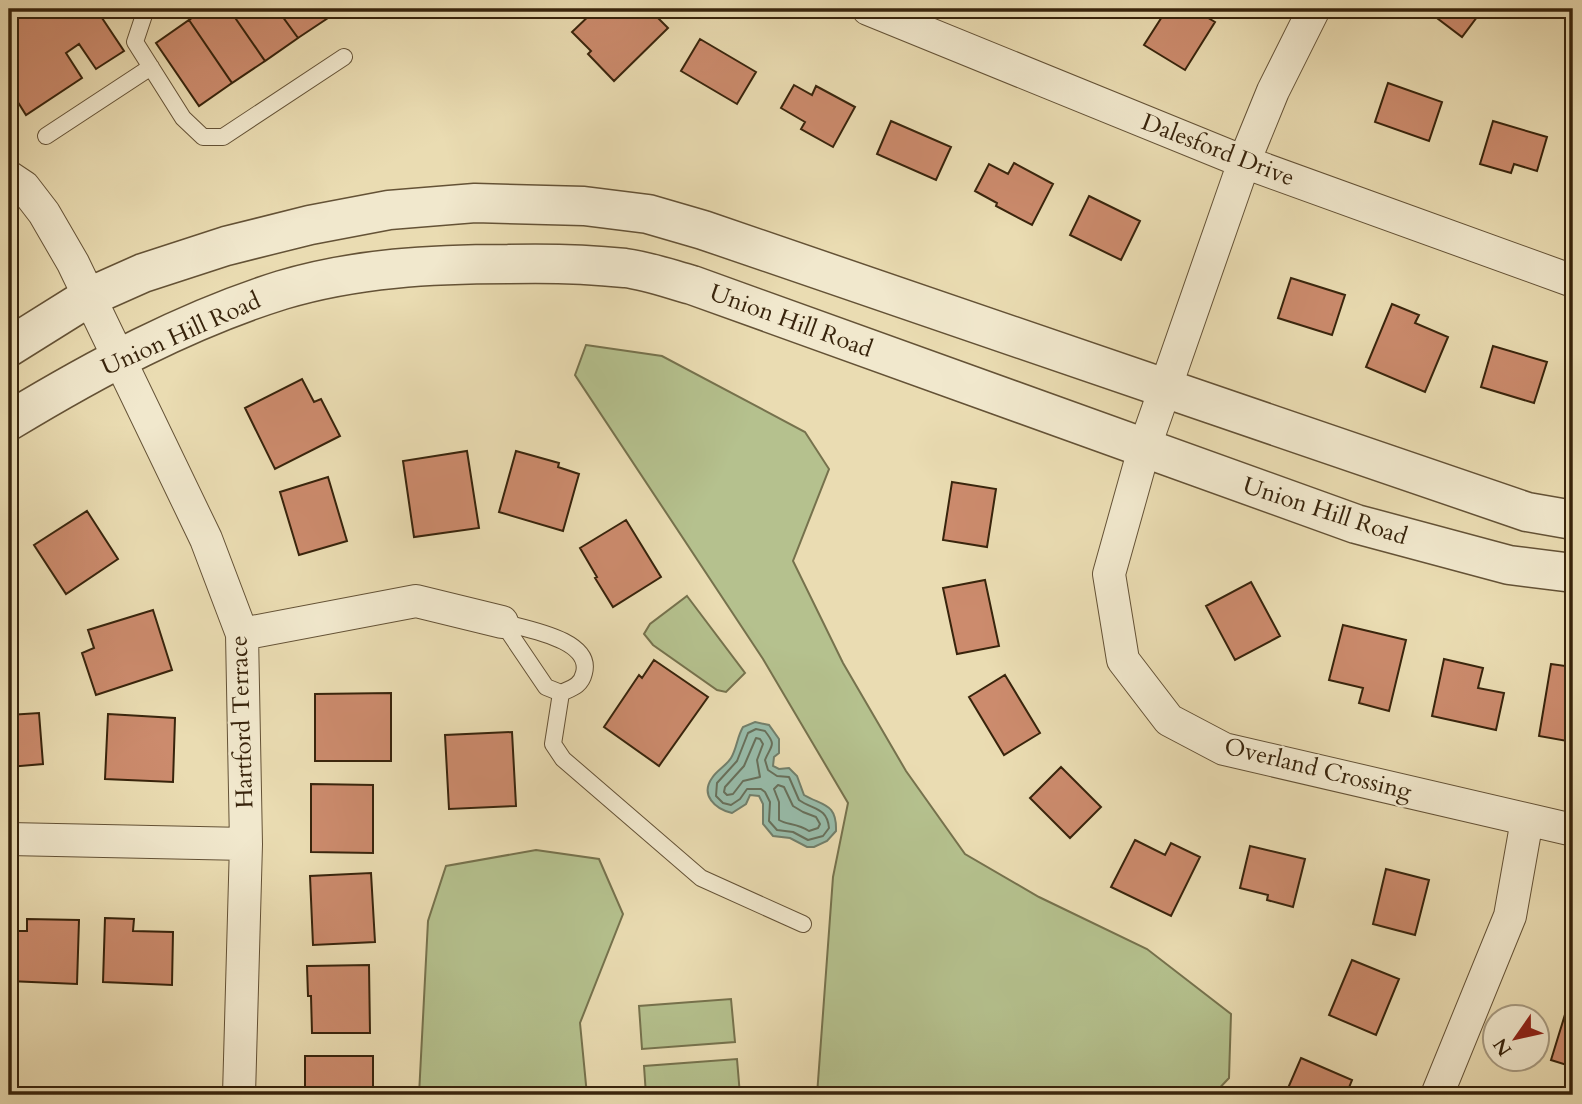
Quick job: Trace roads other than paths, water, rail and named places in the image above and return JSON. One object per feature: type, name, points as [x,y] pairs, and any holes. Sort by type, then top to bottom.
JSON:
[{"type":"street","name":"Dalesford Drive","points":[[868,9],[1244,162],[1573,281]]},
{"type":"street","name":"Overland Crossing","points":[[1314,9],[1273,91],[1244,162],[1144,449],[1109,574],[1123,660],[1169,720],[1224,749],[1573,830]]},
{"type":"street","name":"Hartford Terrace","points":[[9,177],[24,187],[44,213],[73,263],[206,540],[242,634],[246,845],[239,1095]]},
{"type":"street","points":[[9,347],[89,297],[144,273],[226,246],[310,225],[389,209],[475,203],[584,206],[648,214],[703,229],[1527,512],[1573,520]]},
{"type":"street","name":"Union Hill Road","points":[[9,421],[120,358],[214,314],[283,290],[360,272],[479,264],[565,263],[628,268],[692,285],[1356,524],[1509,565],[1573,573]]},
{"type":"street","points":[[242,634],[416,601],[502,622]]},
{"type":"street","points":[[1437,1095],[1510,916],[1527,820]]},
{"type":"street","points":[[9,839],[246,845]]},
{"type":"lane","points":[[146,9],[135,42],[183,118],[202,137],[223,137],[344,57]]},
{"type":"lane","points":[[46,136],[150,67]]},
{"type":"lane","points":[[502,622],[550,636],[576,648],[584,657],[586,666],[583,680],[561,693],[546,687],[502,622]]},
{"type":"lane","points":[[561,693],[553,744],[563,759],[701,878],[803,924]]},
{"type":"water","points":[[755,722],[769,725],[779,739],[779,753],[774,757],[773,766],[779,769],[789,768],[797,776],[804,795],[831,810],[836,831],[827,841],[807,847],[790,838],[773,836],[763,824],[763,804],[759,796],[750,795],[746,804],[732,813],[715,805],[711,800],[708,790],[712,778],[731,758],[743,727]]}]
